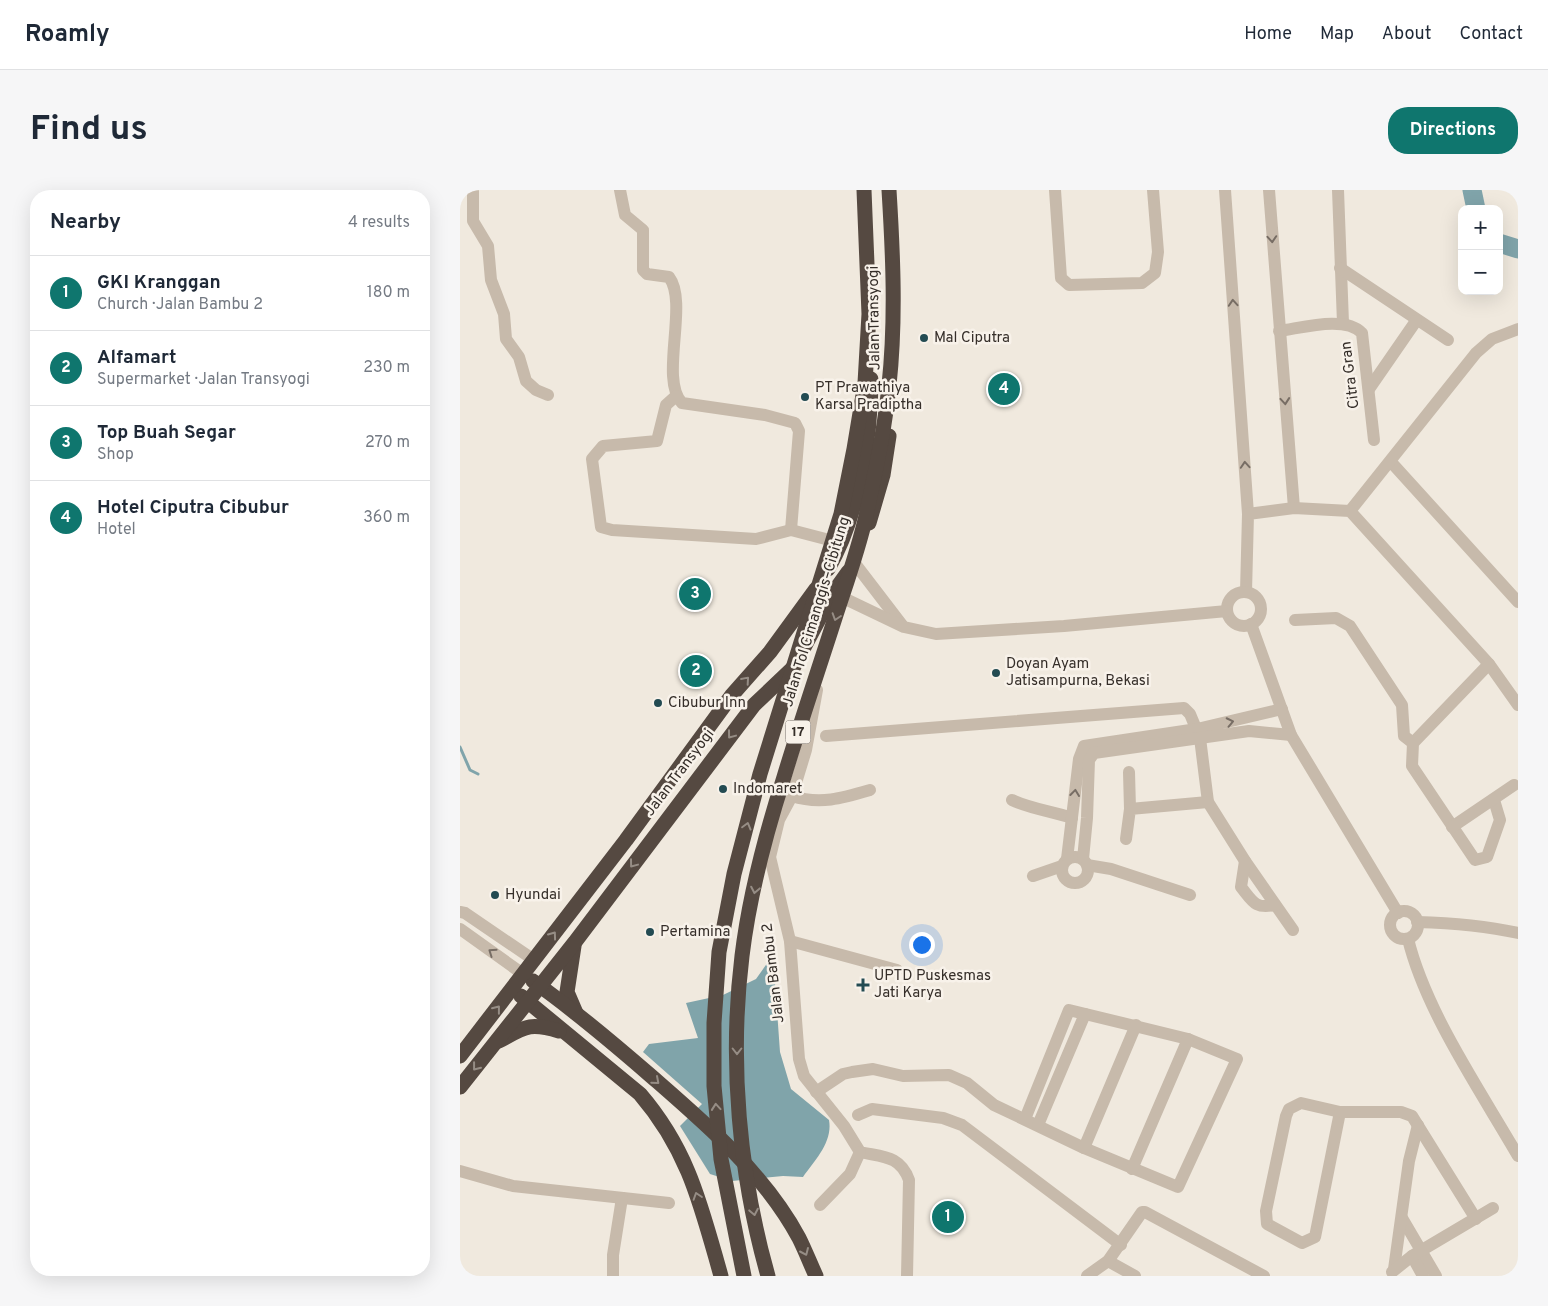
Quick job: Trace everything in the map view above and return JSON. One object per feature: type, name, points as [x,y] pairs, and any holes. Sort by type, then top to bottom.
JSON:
[{"type":"highway","name":"Jalan Transyogi","points":[[460,1056],[524,974],[732,695],[770,652],[811,596],[842,544],[862,465],[871,390],[862,190]]},
{"type":"highway","name":"Jalan Tol Cimanggis–Cibitung","points":[[744,1276],[720,1159],[714,1086],[714,1023],[719,952],[734,874],[760,774],[841,514],[854,449],[864,383],[869,314],[862,190]]},
{"type":"highway","name":"Jalan Transyogi","points":[[460,1087],[575,942],[754,705],[793,668],[833,593],[853,561],[876,505],[890,433],[894,355],[889,190]]},
{"type":"highway","name":"Jalan Tol Cimanggis–Cibitung","points":[[768,1276],[744,1156],[737,1086],[737,1024],[742,955],[757,879],[782,780],[846,585],[865,520],[879,453],[889,386],[894,314],[889,190]]},
{"type":"highway","points":[[575,942],[569,967],[567,992],[577,1015]]},
{"type":"highway","points":[[524,974],[619,1049],[696,1115],[734,1152],[774,1200],[799,1238],[816,1276]]},
{"type":"highway","points":[[512,989],[640,1094],[656,1113],[674,1139],[691,1177],[722,1276]]},
{"type":"highway","points":[[494,1044],[529,1026],[540,1025],[567,1034]]},
{"type":"street","points":[[460,191],[467,190]]},
{"type":"street","points":[[473,190],[473,221],[488,246],[491,280],[504,314],[506,338],[519,357],[526,381],[536,390],[548,395]]},
{"type":"street","points":[[620,190],[625,215],[643,230],[643,270],[646,274],[669,277],[675,284],[676,310],[672,352],[676,396],[682,402],[764,415],[795,423],[799,431],[791,530]]},
{"type":"street","points":[[1055,190],[1061,278],[1069,285],[1142,283],[1155,273],[1158,252],[1153,190]]},
{"type":"street","points":[[1225,190],[1248,514],[1246,592]]},
{"type":"street","points":[[1269,190],[1294,508]]},
{"type":"street","points":[[1338,190],[1343,323]]},
{"type":"street","points":[[1340,268],[1416,321],[1448,340]]},
{"type":"street","points":[[1370,389],[1416,321]]},
{"type":"street","name":"Citra Gran","points":[[1279,331],[1343,323],[1356,327],[1362,333],[1370,389],[1374,440]]},
{"type":"street","points":[[1350,511],[1391,462],[1476,353],[1492,338],[1518,329]]},
{"type":"street","points":[[676,396],[666,405],[656,442],[603,446],[592,458],[602,528],[756,539],[791,530],[842,544]]},
{"type":"street","points":[[1391,462],[1518,602]]},
{"type":"street","points":[[1248,514],[1294,508],[1350,511],[1489,664],[1518,705]]},
{"type":"street","points":[[853,561],[904,627]]},
{"type":"street","points":[[1246,592],[1252,594],[1260,604],[1259,616],[1252,624],[1244,626],[1235,624],[1229,618],[1227,611],[1232,597],[1246,592]]},
{"type":"street","points":[[833,593],[904,627],[936,634],[1064,626],[1227,611]]},
{"type":"street","points":[[1295,620],[1336,618],[1350,626],[1402,705],[1404,736],[1413,743]]},
{"type":"street","name":"Jalan Bambu 2","points":[[818,624],[823,636],[823,647],[806,750],[792,796],[779,820],[770,857],[790,941],[799,1059],[804,1076],[844,1126],[860,1152]]},
{"type":"street","points":[[1252,624],[1291,735],[1398,913]]},
{"type":"street","points":[[1489,664],[1413,743],[1412,766],[1475,860],[1487,858],[1500,820],[1494,800]]},
{"type":"street","points":[[826,736],[1177,707],[1188,711],[1199,734],[1208,802],[1245,861],[1293,930]]},
{"type":"street","points":[[1282,710],[1199,734],[1097,752],[1092,755],[1089,760],[1086,876],[1081,881],[1074,883],[1064,877],[1079,759],[1084,746],[1199,734],[1248,731],[1291,735]]},
{"type":"street","points":[[1126,839],[1130,809],[1129,772]]},
{"type":"street","points":[[1452,827],[1514,785]]},
{"type":"street","points":[[792,796],[808,801],[825,801],[870,790]]},
{"type":"street","points":[[1012,800],[1072,818]]},
{"type":"street","points":[[1130,809],[1208,802]]},
{"type":"street","points":[[1033,876],[1065,863],[1075,856],[1085,862],[1190,895]]},
{"type":"street","points":[[1245,861],[1241,887],[1255,905],[1265,907],[1276,905]]},
{"type":"street","points":[[460,912],[465,913],[534,960]]},
{"type":"street","points":[[1408,912],[1414,916],[1417,922],[1416,932],[1408,938],[1398,938],[1391,930],[1391,920],[1398,913],[1408,912]]},
{"type":"street","points":[[1417,922],[1448,923],[1467,927],[1489,927],[1518,933]]},
{"type":"street","points":[[460,929],[524,974]]},
{"type":"street","points":[[1408,938],[1413,961],[1433,1007],[1518,1156]]},
{"type":"street","points":[[790,941],[896,970]]},
{"type":"street","points":[[816,1092],[843,1074],[873,1069],[903,1076],[949,1075],[967,1083],[994,1105],[1084,1148],[1178,1187],[1237,1059],[1188,1039],[1069,1010],[1024,1119]]},
{"type":"street","points":[[1038,1125],[1085,1014]]},
{"type":"street","points":[[1084,1148],[1136,1025]]},
{"type":"street","points":[[1132,1169],[1188,1039]]},
{"type":"street","points":[[1340,1112],[1315,1236],[1302,1242],[1267,1224],[1266,1211],[1286,1116],[1289,1109],[1301,1103],[1340,1112],[1401,1112],[1412,1116],[1476,1219]]},
{"type":"street","points":[[858,1115],[872,1109],[943,1118],[962,1125],[1121,1245]]},
{"type":"street","points":[[1392,1272],[1402,1218],[1409,1161],[1418,1125]]},
{"type":"street","points":[[820,1205],[850,1174],[860,1152],[895,1160],[906,1170],[909,1180],[907,1276]]},
{"type":"street","points":[[460,1171],[513,1186],[669,1202]]},
{"type":"street","points":[[613,1276],[613,1255],[622,1198]]},
{"type":"street","points":[[1392,1272],[1417,1253],[1493,1208]]},
{"type":"street","points":[[1087,1276],[1108,1261],[1121,1245],[1142,1212],[1145,1212],[1264,1276]]},
{"type":"street","points":[[1402,1218],[1417,1253],[1423,1276]]},
{"type":"street","points":[[1417,1253],[1436,1276]]},
{"type":"street","points":[[1108,1261],[1135,1276]]},
{"type":"water","points":[[773,955],[780,1052],[791,1089],[829,1120],[830,1128],[826,1143],[803,1177],[783,1176],[732,1181],[710,1174],[680,1126],[702,1104],[643,1052],[649,1044],[698,1038],[686,1003],[723,995],[756,979]]},
{"type":"waterway","points":[[1472,190],[1475,205]]},
{"type":"waterway","points":[[1503,244],[1518,249]]},
{"type":"waterway","points":[[460,747],[470,770],[478,774]]},
{"type":"place","name":"Mal Ciputra","points":[[924,338]]},
{"type":"place","name":"Hotel Ciputra Cibubur","points":[[1004,389]]},
{"type":"place","name":"PT Prawathiya Karsa Pradiptha","points":[[805,397]]},
{"type":"place","name":"Top Buah Segar","points":[[695,594]]},
{"type":"place","name":"Alfamart","points":[[696,671]]},
{"type":"place","name":"Doyan Ayam Jatisampurna, Bekasi","points":[[996,673]]},
{"type":"place","name":"Cibubur Inn","points":[[658,703]]},
{"type":"place","name":"Indomaret","points":[[723,789]]},
{"type":"place","name":"Hyundai","points":[[495,895]]},
{"type":"place","name":"Pertamina","points":[[650,932]]},
{"type":"place","name":"UPTD Puskesmas Jati Karya","points":[[863,985]]},
{"type":"place","name":"GKI Kranggan","points":[[948,1217]]}]
